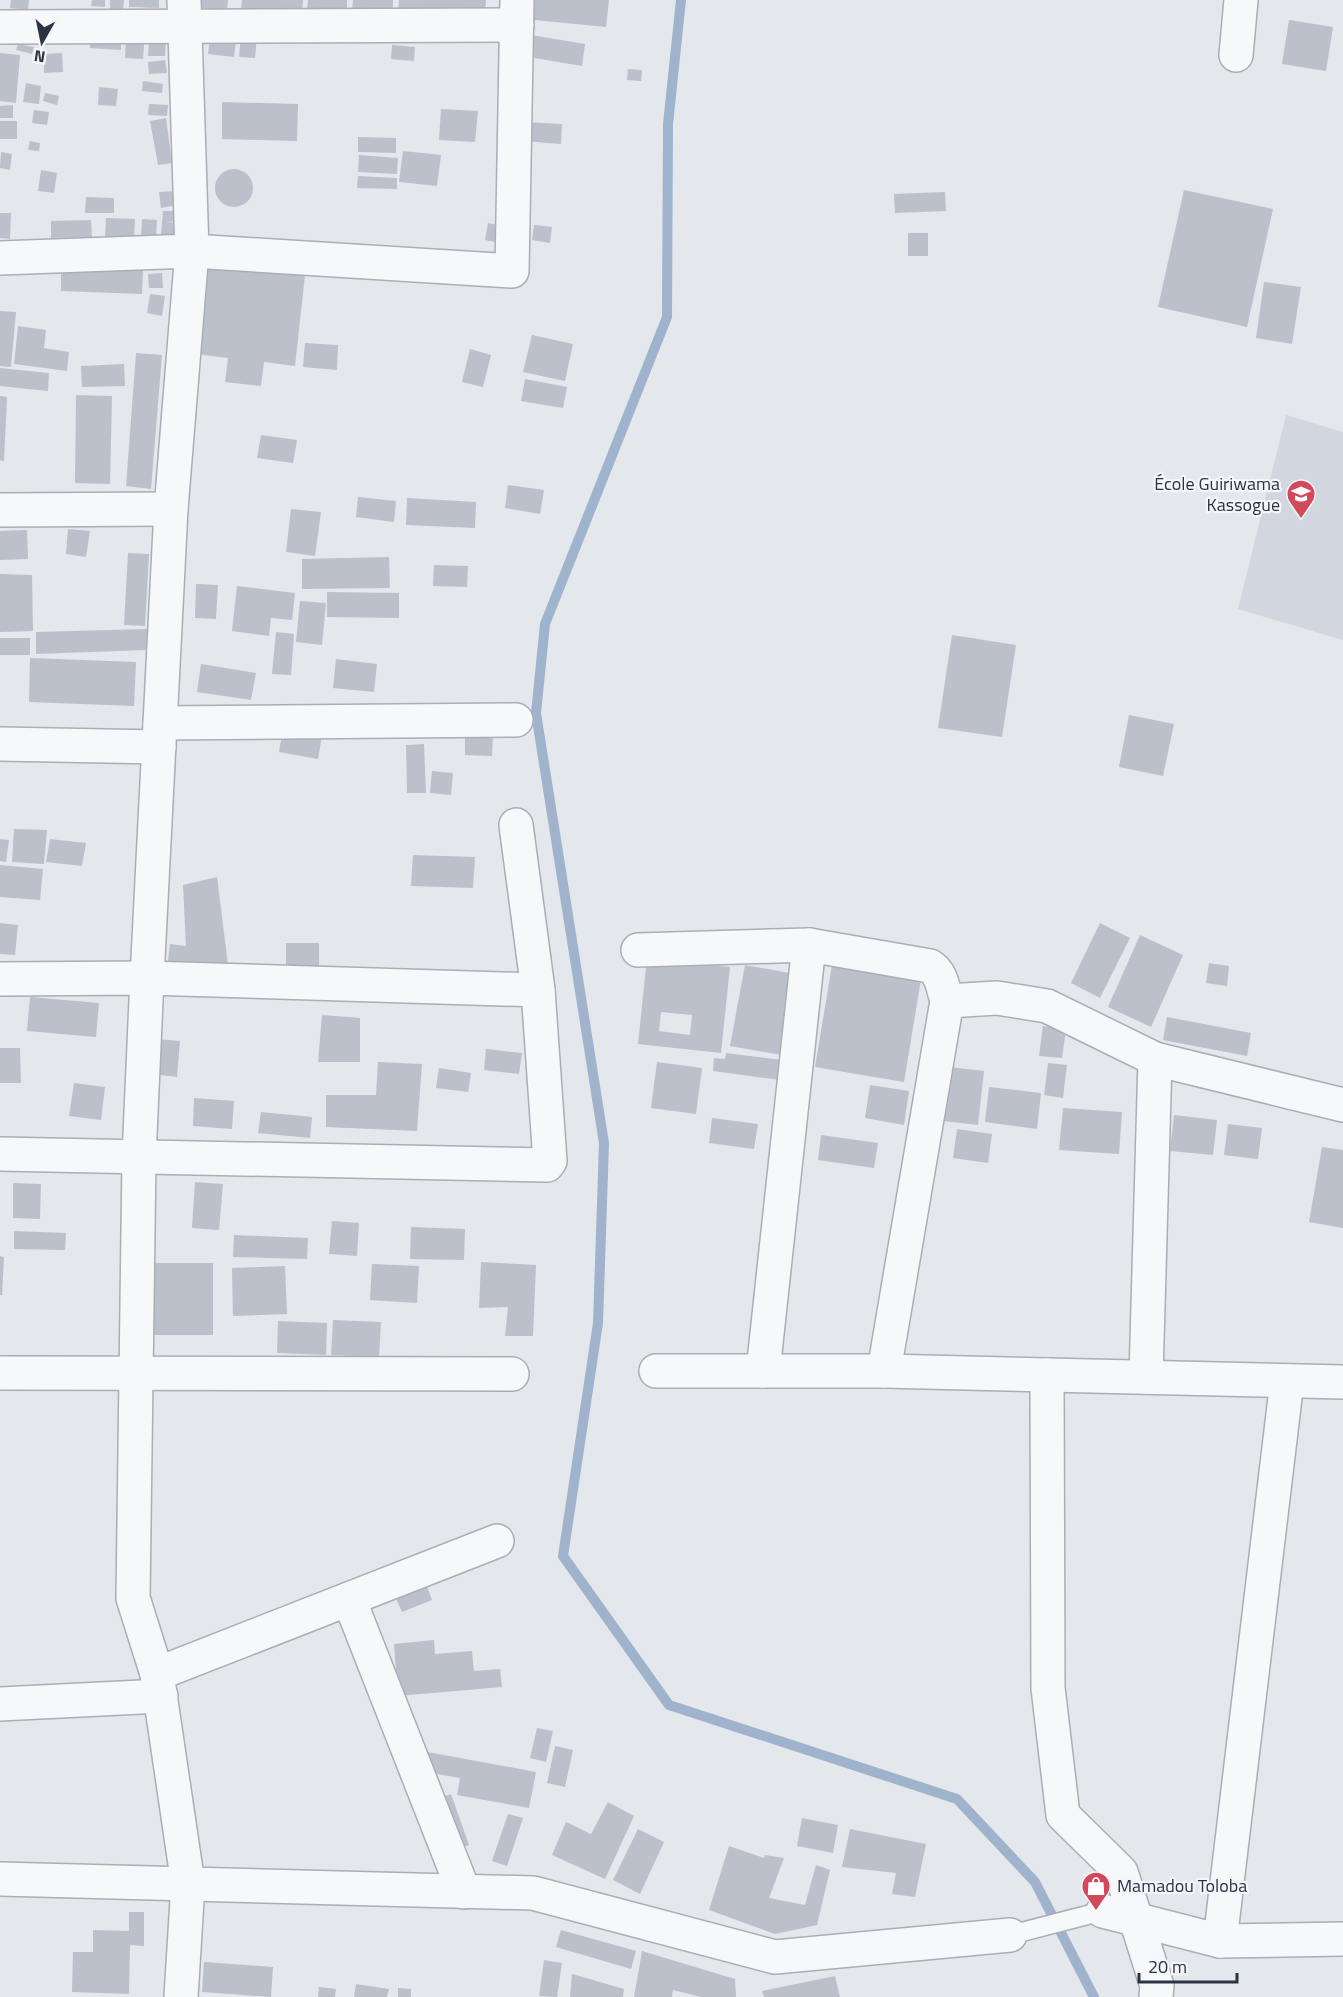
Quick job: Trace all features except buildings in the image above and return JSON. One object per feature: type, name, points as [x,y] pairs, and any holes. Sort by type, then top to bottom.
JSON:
[{"type":"street","points":[[1236,55],[1241,0]]},
{"type":"street","points":[[0,27],[184,13],[517,12],[512,272],[192,250],[0,258]]},
{"type":"street","points":[[181,1997],[188,1884],[159,1685],[133,1598],[139,1157],[171,509],[192,250],[184,13]]},
{"type":"street","points":[[0,510],[171,509]]},
{"type":"street","points":[[0,744],[516,720]]},
{"type":"street","points":[[0,1154],[547,1165],[550,1161],[538,990],[516,825]]},
{"type":"street","points":[[763,1371],[809,945]]},
{"type":"street","points":[[638,950],[809,945],[930,966],[936,969],[947,1001],[885,1371]]},
{"type":"street","points":[[0,979],[147,978],[538,990]]},
{"type":"street","points":[[947,1001],[997,998],[1047,1006],[1155,1059],[1343,1105]]},
{"type":"street","points":[[1146,1377],[1155,1059]]},
{"type":"street","points":[[656,1371],[885,1371],[1343,1383]]},
{"type":"street","points":[[0,1373],[512,1374]]},
{"type":"street","points":[[1047,1375],[1048,1688],[1063,1815],[1121,1872],[1157,1986],[1156,1997]]},
{"type":"street","points":[[1220,1941],[1287,1381]]},
{"type":"street","points":[[0,1704],[159,1685],[349,1599],[497,1541]]},
{"type":"street","points":[[349,1599],[464,1892]]},
{"type":"street","points":[[0,1880],[533,1893],[775,1957],[1010,1935]]},
{"type":"street","points":[[1103,1911],[1220,1941],[1343,1940]]},
{"type":"lane","points":[[1010,1935],[1103,1911]]},
{"type":"shaded area","name":"École Guiriwama Kassogue","points":[[1286,415],[1343,432],[1343,640],[1238,609]]},
{"type":"waterway","points":[[681,0],[668,124],[667,317],[545,624],[536,713],[604,1143],[598,1323],[563,1556],[669,1705],[957,1799],[1035,1882],[1094,1997]]},
{"type":"place","name":"École Guiriwama Kassogue","points":[[1301,520]]},
{"type":"place","name":"Mamadou Toloba","points":[[1096,1912]]}]
